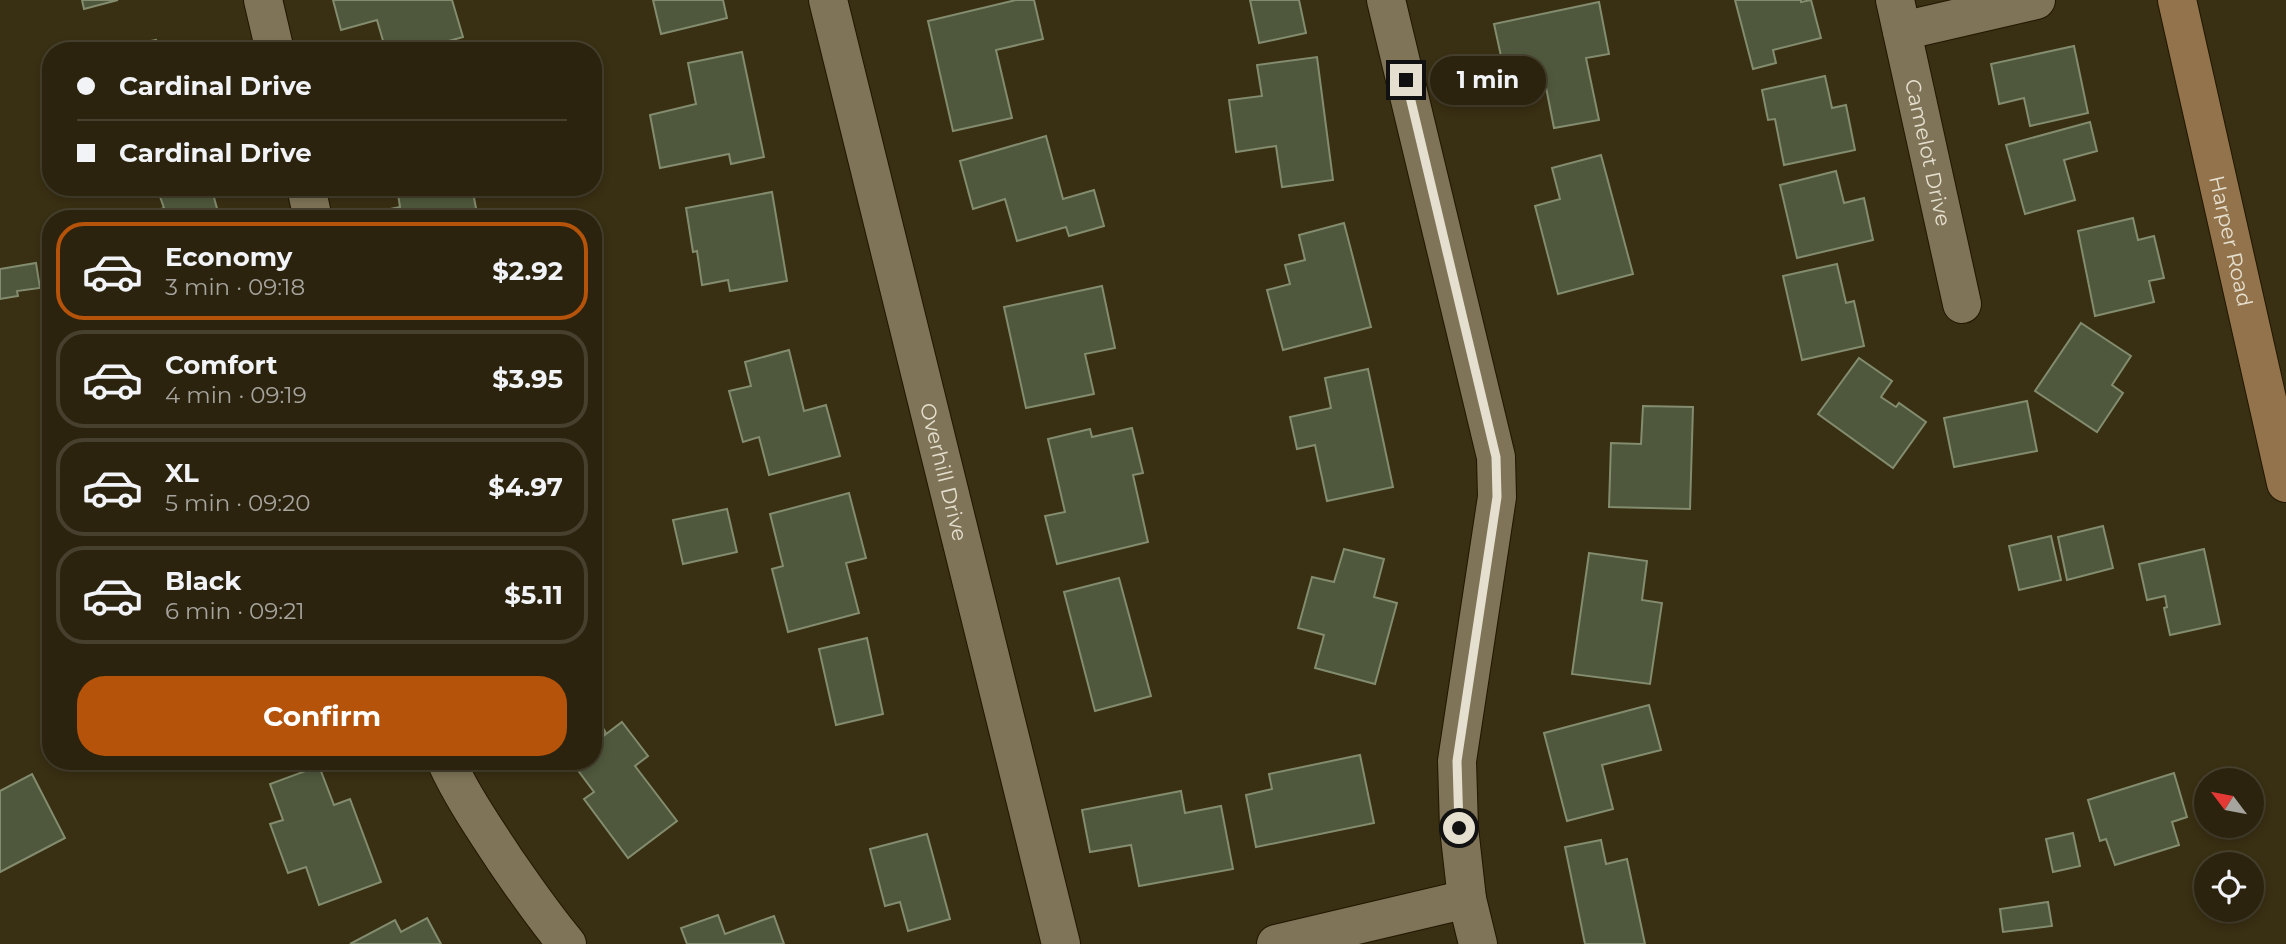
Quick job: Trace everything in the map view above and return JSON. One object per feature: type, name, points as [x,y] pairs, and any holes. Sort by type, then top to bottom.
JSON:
[{"type":"main road","name":"Harper Road","points":[[2177,0],[2286,483]]},
{"type":"street","points":[[263,0],[273,42]]},
{"type":"street","name":"Overhill Drive","points":[[828,0],[1061,944]]},
{"type":"street","points":[[1386,0],[1496,457],[1497,497],[1457,761],[1459,828],[1467,899],[1478,944]]},
{"type":"street","points":[[1898,15],[2036,0]]},
{"type":"street","name":"Camelot Drive","points":[[1898,15],[1962,304]]},
{"type":"street","points":[[450,770],[458,788],[495,844],[546,919],[567,944]]},
{"type":"street","points":[[1276,944],[1467,899]]},
{"type":"building","points":[[82,0],[118,0],[84,9]]},
{"type":"building","points":[[333,0],[452,0],[463,37],[445,42],[383,42],[377,20],[341,30]]},
{"type":"building","points":[[653,0],[723,0],[727,18],[661,34]]},
{"type":"building","points":[[1016,0],[1034,0],[1043,39],[996,50],[1012,118],[953,131],[928,21]]},
{"type":"building","points":[[1250,0],[1299,0],[1306,33],[1259,43]]},
{"type":"building","points":[[1735,0],[1811,0],[1821,38],[1773,50],[1776,63],[1753,69]]},
{"type":"building","points":[[1599,2],[1609,54],[1586,58],[1599,120],[1554,128],[1543,72],[1506,79],[1494,24]]},
{"type":"building","points":[[2074,46],[2088,113],[2030,126],[2024,98],[1999,104],[1991,64]]},
{"type":"building","points":[[742,52],[764,157],[731,164],[729,154],[660,168],[650,115],[696,104],[688,63]]},
{"type":"building","points":[[1317,57],[1333,180],[1282,187],[1276,146],[1236,152],[1229,100],[1262,96],[1257,65]]},
{"type":"building","points":[[1825,76],[1832,108],[1846,105],[1855,150],[1784,165],[1775,119],[1768,120],[1762,90]]},
{"type":"building","points":[[2090,122],[2097,151],[2064,160],[2075,200],[2025,214],[2006,145]]},
{"type":"building","points":[[1046,136],[1063,199],[1094,190],[1104,226],[1069,236],[1066,227],[1017,241],[1005,199],[973,209],[960,161]]},
{"type":"building","points":[[1601,155],[1633,274],[1558,294],[1535,206],[1560,199],[1552,168]]},
{"type":"building","points":[[1836,171],[1844,203],[1864,198],[1873,240],[1797,258],[1780,185]]},
{"type":"building","points":[[772,192],[787,281],[730,291],[728,280],[702,285],[686,208]]},
{"type":"building","points":[[160,196],[214,196],[217,210],[158,210],[164,208]]},
{"type":"building","points":[[398,196],[474,196],[476,210],[385,210],[400,207]]},
{"type":"building","points":[[2133,218],[2138,240],[2154,236],[2164,278],[2149,281],[2154,302],[2095,316],[2078,231]]},
{"type":"building","points":[[1344,223],[1371,327],[1283,350],[1267,290],[1290,284],[1285,265],[1305,260],[1299,235]]},
{"type":"building","points":[[36,263],[40,288],[17,291],[18,296],[0,299],[0,269]]},
{"type":"building","points":[[1837,264],[1846,303],[1854,301],[1864,346],[1802,360],[1783,276]]},
{"type":"building","points":[[1102,286],[1115,348],[1085,354],[1094,394],[1026,408],[1004,307]]},
{"type":"building","points":[[2081,323],[2131,356],[2112,385],[2123,393],[2097,432],[2035,391]]},
{"type":"building","points":[[789,350],[804,411],[826,405],[840,456],[769,475],[759,437],[743,442],[729,391],[751,386],[745,362]]},
{"type":"building","points":[[1859,358],[1892,381],[1881,397],[1896,407],[1899,403],[1926,422],[1893,468],[1818,414]]},
{"type":"building","points":[[1368,369],[1393,487],[1327,501],[1315,445],[1297,449],[1290,417],[1331,408],[1325,378]]},
{"type":"building","points":[[2027,401],[2037,451],[1954,467],[1944,418]]},
{"type":"building","points":[[1643,406],[1693,407],[1690,509],[1609,507],[1611,443],[1641,444]]},
{"type":"building","points":[[1132,428],[1143,473],[1133,475],[1148,542],[1057,564],[1045,516],[1065,512],[1048,439],[1090,429],[1092,437]]},
{"type":"building","points":[[849,493],[866,558],[846,563],[859,613],[788,632],[772,569],[783,566],[770,514]]},
{"type":"building","points":[[727,509],[737,552],[683,564],[673,520]]},
{"type":"building","points":[[2103,526],[2113,568],[2067,580],[2058,537]]},
{"type":"building","points":[[2051,536],[2061,580],[2019,590],[2009,546]]},
{"type":"building","points":[[1344,549],[1384,559],[1374,597],[1397,603],[1375,684],[1315,668],[1324,635],[1298,628],[1312,577],[1334,582]]},
{"type":"building","points":[[2204,549],[2220,624],[2170,635],[2164,608],[2167,607],[2165,596],[2147,600],[2139,564]]},
{"type":"building","points":[[1589,553],[1647,561],[1642,600],[1662,603],[1650,684],[1572,674]]},
{"type":"building","points":[[1119,578],[1151,696],[1095,711],[1064,592]]},
{"type":"building","points":[[867,638],[883,714],[836,725],[819,649]]},
{"type":"building","points":[[1649,705],[1661,750],[1602,765],[1613,809],[1567,821],[1544,733]]},
{"type":"building","points":[[622,722],[648,756],[635,766],[677,821],[628,858],[584,799],[594,792],[578,770],[602,770],[602,737]]},
{"type":"building","points":[[1360,755],[1374,823],[1256,847],[1246,795],[1272,789],[1269,774]]},
{"type":"building","points":[[308,770],[321,770],[334,805],[350,799],[381,882],[319,905],[306,867],[288,873],[270,824],[283,820],[270,784]]},
{"type":"building","points":[[2174,773],[2187,817],[2172,822],[2179,845],[2115,865],[2106,839],[2100,841],[2088,800]]},
{"type":"building","points":[[32,774],[65,838],[0,872],[0,791]]},
{"type":"building","points":[[1181,791],[1185,813],[1221,806],[1233,869],[1139,886],[1131,845],[1090,852],[1082,810]]},
{"type":"building","points":[[2073,833],[2080,866],[2053,872],[2046,839]]},
{"type":"building","points":[[927,834],[950,919],[908,931],[900,902],[885,906],[870,849]]},
{"type":"building","points":[[1601,840],[1606,864],[1627,859],[1645,944],[1585,944],[1565,847]]},
{"type":"building","points":[[2048,902],[2052,926],[2003,932],[2000,909]]},
{"type":"building","points":[[718,915],[725,934],[774,916],[784,944],[687,944],[681,928]]},
{"type":"building","points":[[427,918],[441,944],[350,944],[395,920],[401,932]]},
{"type":"route","points":[[1406,80],[1496,457],[1497,497],[1457,761],[1459,828]]}]
